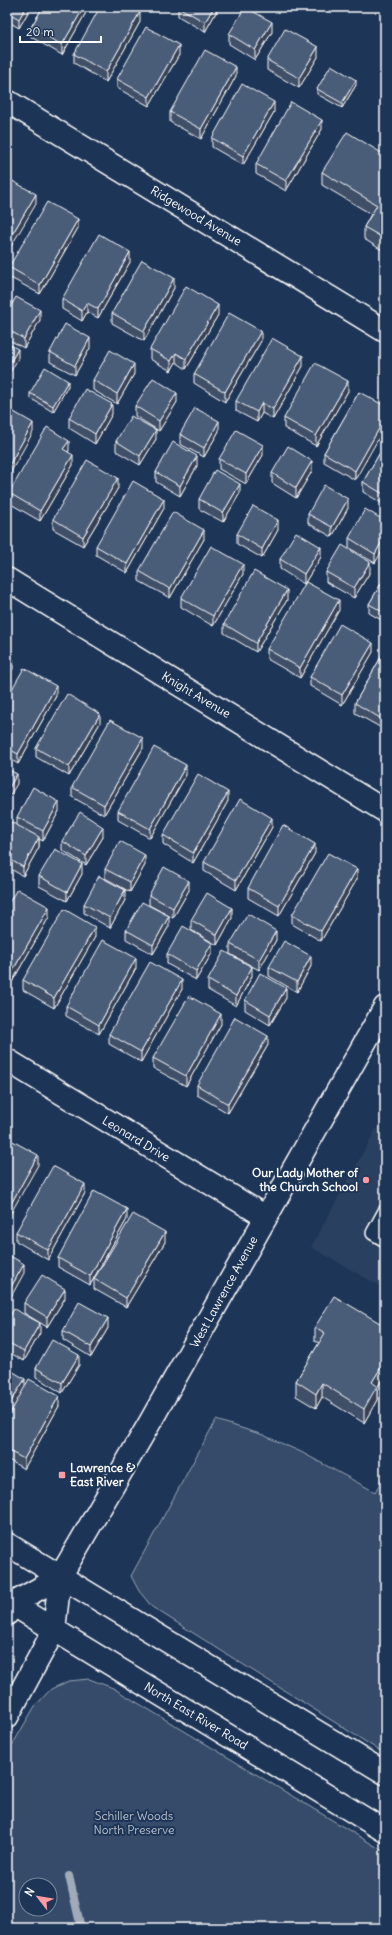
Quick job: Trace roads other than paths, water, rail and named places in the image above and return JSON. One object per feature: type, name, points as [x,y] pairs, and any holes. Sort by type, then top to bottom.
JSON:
[{"type":"main road","name":"Ridgewood Avenue","points":[[7,101],[385,331]]},
{"type":"main road","name":"Knight Avenue","points":[[7,579],[385,810]]},
{"type":"main road","name":"West Lawrence Avenue","points":[[60,1577],[385,1007]]},
{"type":"main road","name":"Leonard Drive","points":[[7,1060],[266,1217]]},
{"type":"main road","points":[[7,1544],[385,1773]]},
{"type":"main road","points":[[9,1606],[60,1577]]},
{"type":"main road","points":[[7,1717],[54,1630],[60,1577]]},
{"type":"main road","name":"North East River Road","points":[[9,1606],[54,1630],[385,1831]]},
{"type":"lane","points":[[385,1211],[373,1233],[385,1240]]},
{"type":"waterway","points":[[69,1876],[81,1928]]},
{"type":"place","name":"Our Lady Mother of the Church School","points":[[366,1180]]},
{"type":"place","name":"Lawrence & East River","points":[[62,1475]]},
{"type":"park label","name":"Schiller Woods North Preserve","points":[[134,1823]]}]
